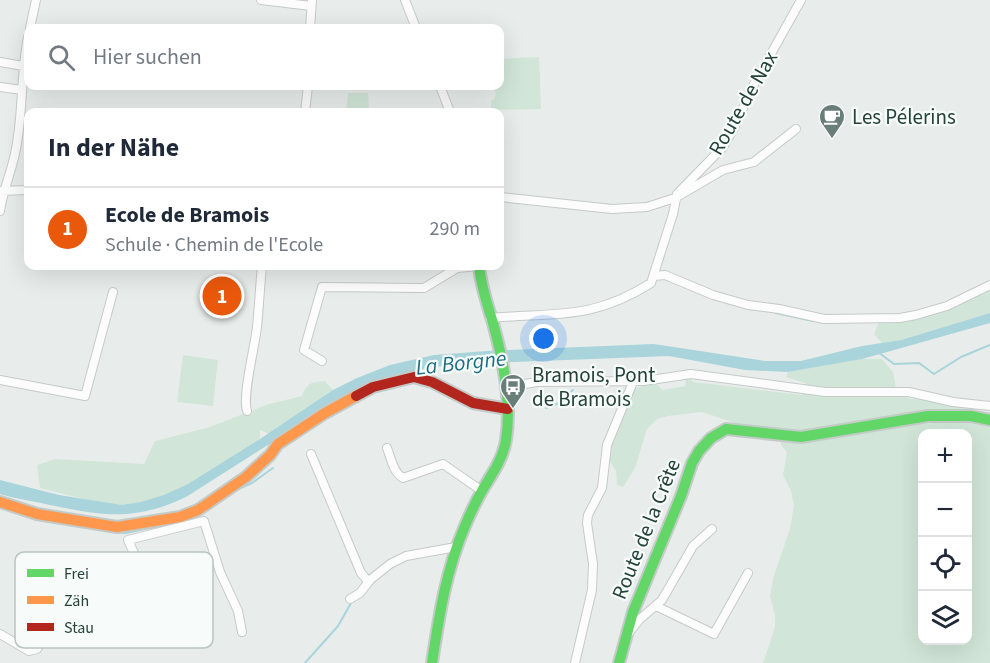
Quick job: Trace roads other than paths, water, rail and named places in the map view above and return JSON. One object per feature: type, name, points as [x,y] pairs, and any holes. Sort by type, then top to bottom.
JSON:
[{"type":"street","points":[[31,24],[36,0]]},
{"type":"street","points":[[261,0],[311,3],[310,24]]},
{"type":"street","points":[[405,0],[414,24]]},
{"type":"street","name":"Route de Nax","points":[[675,198],[678,192],[723,147],[753,86],[801,0]]},
{"type":"street","points":[[0,211],[2,191],[16,149],[21,117],[24,60]]},
{"type":"street","points":[[0,62],[23,66]]},
{"type":"street","points":[[0,87],[22,90]]},
{"type":"street","points":[[305,108],[308,90]]},
{"type":"street","points":[[442,90],[448,108]]},
{"type":"street","points":[[504,197],[623,209],[647,207],[675,198],[723,170],[754,162],[796,129]]},
{"type":"street","points":[[2,191],[24,190]]},
{"type":"street","points":[[490,318],[572,314],[596,309],[631,295],[651,283],[673,214],[675,198]]},
{"type":"street","points":[[247,411],[245,406],[262,270]]},
{"type":"street","points":[[322,361],[304,350],[322,286],[424,288],[452,270]]},
{"type":"street","points":[[432,663],[444,593],[456,548],[482,491],[503,454],[508,410],[506,387],[497,342],[483,297],[480,270]]},
{"type":"street","points":[[654,276],[665,275],[713,295],[748,305],[824,319],[900,318],[916,315],[947,306],[990,285]]},
{"type":"street","points":[[0,380],[85,396],[113,292]]},
{"type":"street","points":[[506,387],[537,382],[633,382],[691,374],[825,392],[909,392],[953,402],[990,406]]},
{"type":"street","points":[[0,502],[37,514],[117,527],[180,517],[198,510],[246,477],[270,456],[278,444],[325,413],[373,387],[405,378],[414,377],[432,382],[473,403],[508,410]]},
{"type":"street","points":[[575,663],[592,590],[593,564],[587,523],[588,515],[602,488],[607,444],[633,382]]},
{"type":"street","name":"Route de la Crête","points":[[619,663],[626,636],[692,463],[704,445],[723,430],[730,428],[801,436],[927,418],[970,416],[990,420]]},
{"type":"street","points":[[387,448],[396,471],[403,478],[443,464],[482,491]]},
{"type":"street","points":[[311,454],[361,573],[368,581]]},
{"type":"street","points":[[133,552],[128,540],[204,521],[220,572],[238,611],[242,632]]},
{"type":"street","name":"Route de la Crête","points":[[626,636],[640,619],[656,606],[673,583],[693,546],[712,528]]},
{"type":"street","points":[[350,599],[360,593],[368,581],[390,564],[406,556],[456,548]]},
{"type":"street","name":"Route de la Crête","points":[[656,606],[714,634],[748,573]]},
{"type":"street","points":[[0,634],[15,643]]},
{"type":"street","points":[[24,648],[29,651],[38,648]]},
{"type":"water","name":"La Borgne","points":[[990,313],[990,323],[862,359],[788,372],[745,370],[669,356],[432,367],[396,376],[353,391],[186,497],[148,511],[97,513],[0,494],[0,480],[59,495],[122,505],[164,495],[188,484],[333,390],[390,365],[434,355],[654,344],[765,361],[801,361],[862,346],[901,340]]},
{"type":"waterway","points":[[776,313],[813,321]]},
{"type":"waterway","points":[[878,352],[894,364],[919,363],[934,374],[961,357],[990,345]]},
{"type":"waterway","points":[[546,408],[557,404],[573,390]]},
{"type":"waterway","points":[[234,491],[252,483],[273,468]]},
{"type":"waterway","points":[[106,531],[126,533],[177,522]]},
{"type":"waterway","points":[[305,663],[338,626],[351,603]]},
{"type":"place","name":"Les Pélerins","points":[[832,140]]},
{"type":"place","name":"Ecole de Bramois","points":[[222,296]]},
{"type":"place","name":"Bramois, Pont de Bramois","points":[[513,410]]}]
